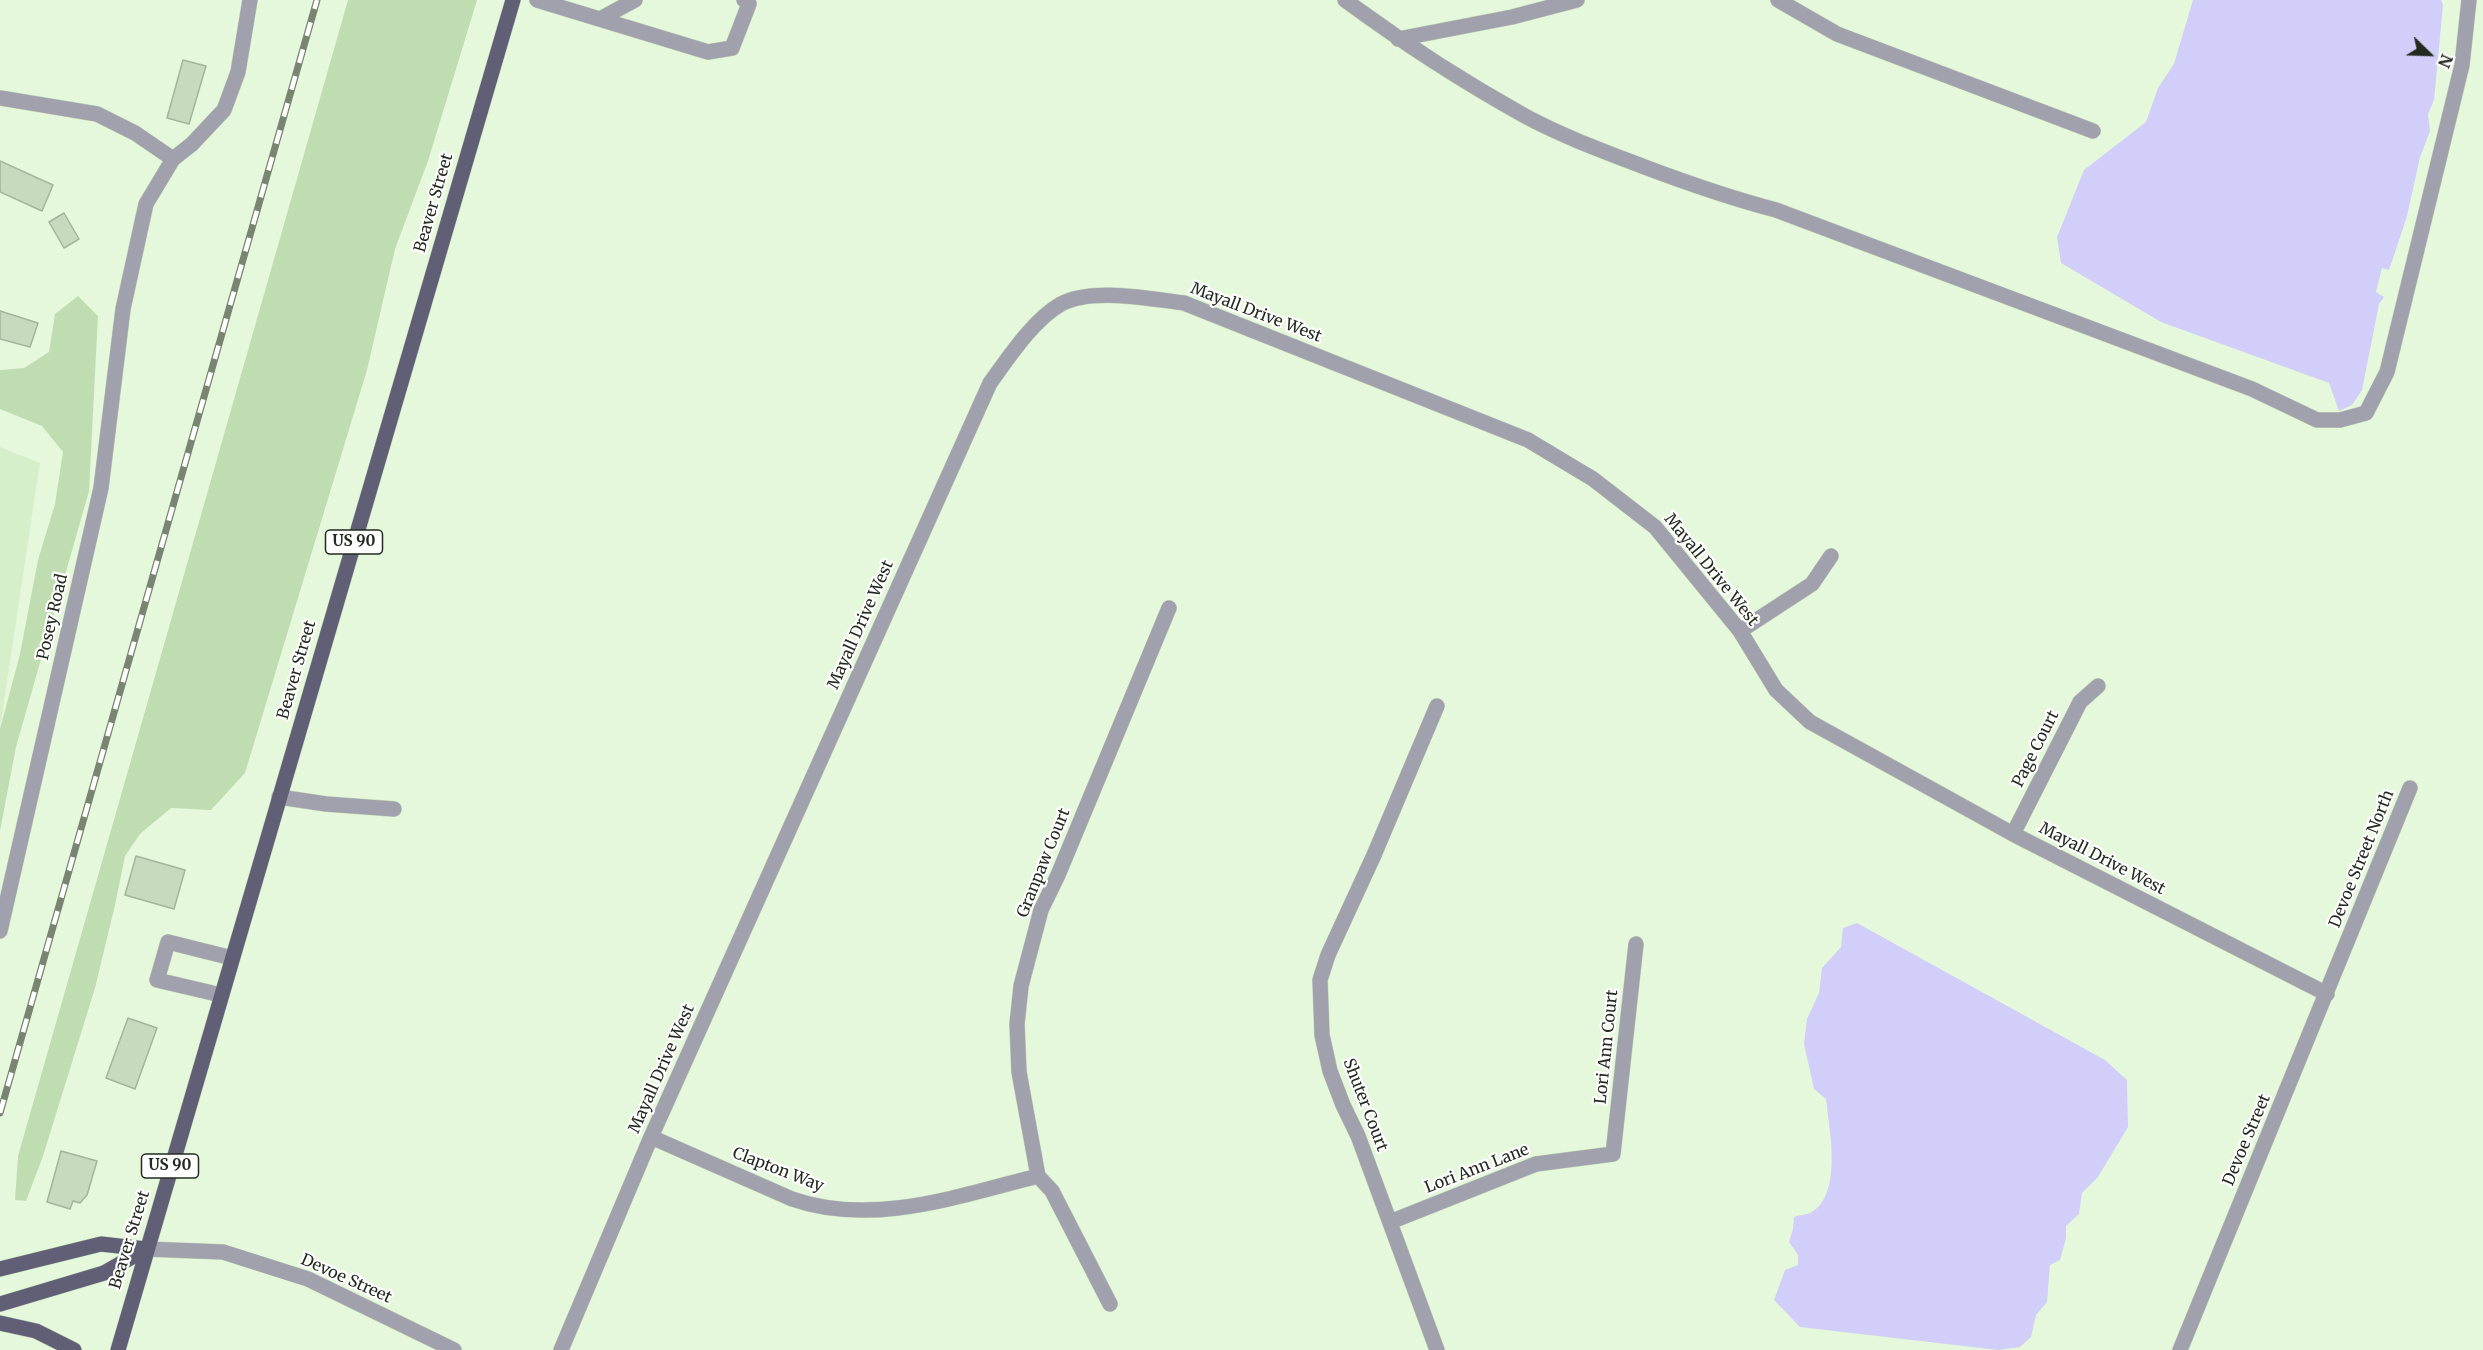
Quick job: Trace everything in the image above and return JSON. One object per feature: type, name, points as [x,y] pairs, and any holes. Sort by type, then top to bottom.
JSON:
[{"type":"main road","name":"Beaver Street","points":[[118,1350],[513,0]]},
{"type":"main road","name":"Devoe Street","points":[[0,1269],[101,1245],[146,1249]]},
{"type":"main road","points":[[0,1304],[104,1273],[146,1249]]},
{"type":"main road","points":[[0,1323],[36,1331],[74,1350]]},
{"type":"street","name":"Posey Road","points":[[0,931],[101,488],[123,309],[146,204],[173,159],[192,144],[224,110],[238,72],[250,0]]},
{"type":"street","points":[[537,0],[708,52],[732,48],[749,4],[744,0]]},
{"type":"street","points":[[600,19],[635,0]]},
{"type":"street","points":[[1345,0],[1398,39],[1527,117],[1604,152],[1732,199],[1776,210],[2252,389],[2317,420],[2340,420],[2366,413],[2387,372],[2462,65],[2469,0]]},
{"type":"street","points":[[1398,39],[1512,17],[1577,0]]},
{"type":"street","points":[[1778,0],[1837,34],[2093,131]]},
{"type":"street","points":[[0,98],[97,114],[135,133],[173,159]]},
{"type":"street","name":"Mayall Drive West","points":[[561,1350],[651,1137],[990,383],[1027,334],[1061,304],[1086,297],[1133,297],[1184,303],[1528,440],[1593,479],[1655,527],[1740,631],[1776,690],[1810,722],[2013,834],[2327,994]]},
{"type":"street","points":[[1740,631],[1812,584],[1831,556]]},
{"type":"street","name":"Granpaw Court","points":[[1110,1304],[1052,1191],[1038,1176],[1019,1072],[1017,1024],[1022,986],[1041,910],[1063,864],[1169,608]]},
{"type":"street","name":"Page Court","points":[[2013,834],[2080,702],[2098,686]]},
{"type":"street","name":"Shuter Court","points":[[1437,706],[1374,855],[1328,956],[1320,980],[1322,1035],[1330,1071],[1358,1136],[1437,1350]]},
{"type":"street","name":"Devoe Street North","points":[[2347,944],[2410,788]]},
{"type":"street","points":[[279,797],[335,806],[394,809]]},
{"type":"street","points":[[221,995],[157,980],[168,942],[232,958]]},
{"type":"street","name":"Lori Ann Court","points":[[1614,1154],[1636,944]]},
{"type":"street","name":"Devoe Street","points":[[2180,1350],[2347,944]]},
{"type":"street","name":"Clapton Way","points":[[651,1137],[792,1199],[810,1205],[847,1211],[875,1211],[930,1203],[1038,1176]]},
{"type":"street","name":"Lori Ann Lane","points":[[1390,1222],[1536,1164],[1614,1154]]},
{"type":"street","name":"Devoe Street","points":[[146,1249],[223,1252],[308,1279],[454,1350]]},
{"type":"shaded area","points":[[348,0],[477,0],[428,161],[395,249],[367,370],[245,773],[211,810],[171,808],[140,834],[125,856],[95,988],[43,1156],[26,1201],[15,1200],[18,1156]]},
{"type":"shaded area","points":[[78,296],[98,316],[89,491],[16,747],[0,831],[0,729],[20,654],[38,560],[55,504],[63,452],[42,426],[0,409],[0,370],[24,368],[49,352],[55,314]]},
{"type":"shaded area","points":[[0,447],[40,463],[0,728]]},
{"type":"water","points":[[2193,0],[2441,0],[2443,5],[2434,100],[2428,114],[2430,131],[2420,157],[2407,216],[2389,270],[2382,268],[2376,292],[2384,297],[2379,304],[2362,390],[2352,405],[2339,411],[2329,383],[2161,322],[2061,263],[2057,237],[2084,170],[2146,122],[2158,88],[2174,64]]},
{"type":"water","points":[[1857,923],[2105,1060],[2127,1080],[2128,1127],[2098,1177],[2082,1193],[2079,1214],[2066,1226],[2066,1238],[2060,1260],[2050,1265],[2047,1302],[2036,1315],[2031,1337],[2020,1347],[1998,1350],[1800,1327],[1774,1300],[1785,1270],[1798,1265],[1798,1255],[1789,1242],[1794,1217],[1812,1212],[1822,1203],[1828,1190],[1832,1159],[1826,1099],[1814,1089],[1804,1044],[1807,1019],[1819,993],[1822,968],[1841,947],[1843,928]]},
{"type":"building","points":[[183,60],[206,66],[189,124],[167,118]]},
{"type":"building","points":[[0,161],[53,185],[42,211],[0,192]]},
{"type":"building","points":[[64,213],[79,239],[64,248],[49,222]]},
{"type":"building","points":[[0,311],[38,323],[30,347],[0,339]]},
{"type":"building","points":[[136,856],[185,870],[174,909],[125,895]]},
{"type":"building","points":[[128,1018],[157,1028],[135,1089],[106,1078]]},
{"type":"building","points":[[61,1151],[97,1161],[87,1195],[80,1203],[73,1201],[70,1209],[47,1202]]},
{"type":"railway","points":[[0,1113],[317,0]]}]
